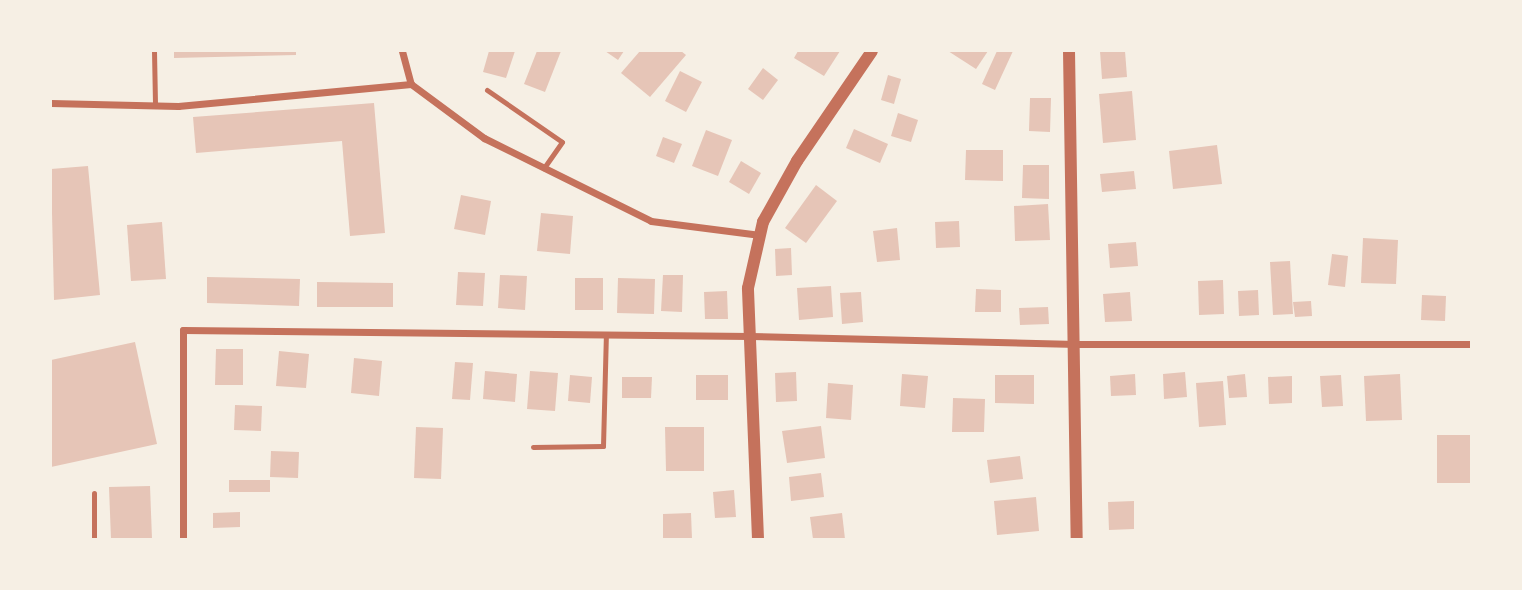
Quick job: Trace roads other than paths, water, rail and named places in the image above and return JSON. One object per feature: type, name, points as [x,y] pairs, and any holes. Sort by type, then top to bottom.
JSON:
[{"type":"street","points":[[402,51],[411,84],[484,138],[651,221],[760,235]]},
{"type":"street","points":[[758,539],[748,288],[760,235],[797,160],[872,51]]},
{"type":"street","points":[[1069,51],[1076,344],[1077,539]]},
{"type":"street","points":[[51,103],[155,106],[411,84]]},
{"type":"street","points":[[183,539],[183,330],[750,336],[1076,344],[1471,344]]},
{"type":"lane","points":[[154,51],[155,106]]},
{"type":"lane","points":[[487,90],[562,142],[544,168]]},
{"type":"lane","points":[[533,447],[603,446],[606,334]]},
{"type":"lane","points":[[94,493],[94,539]]}]
